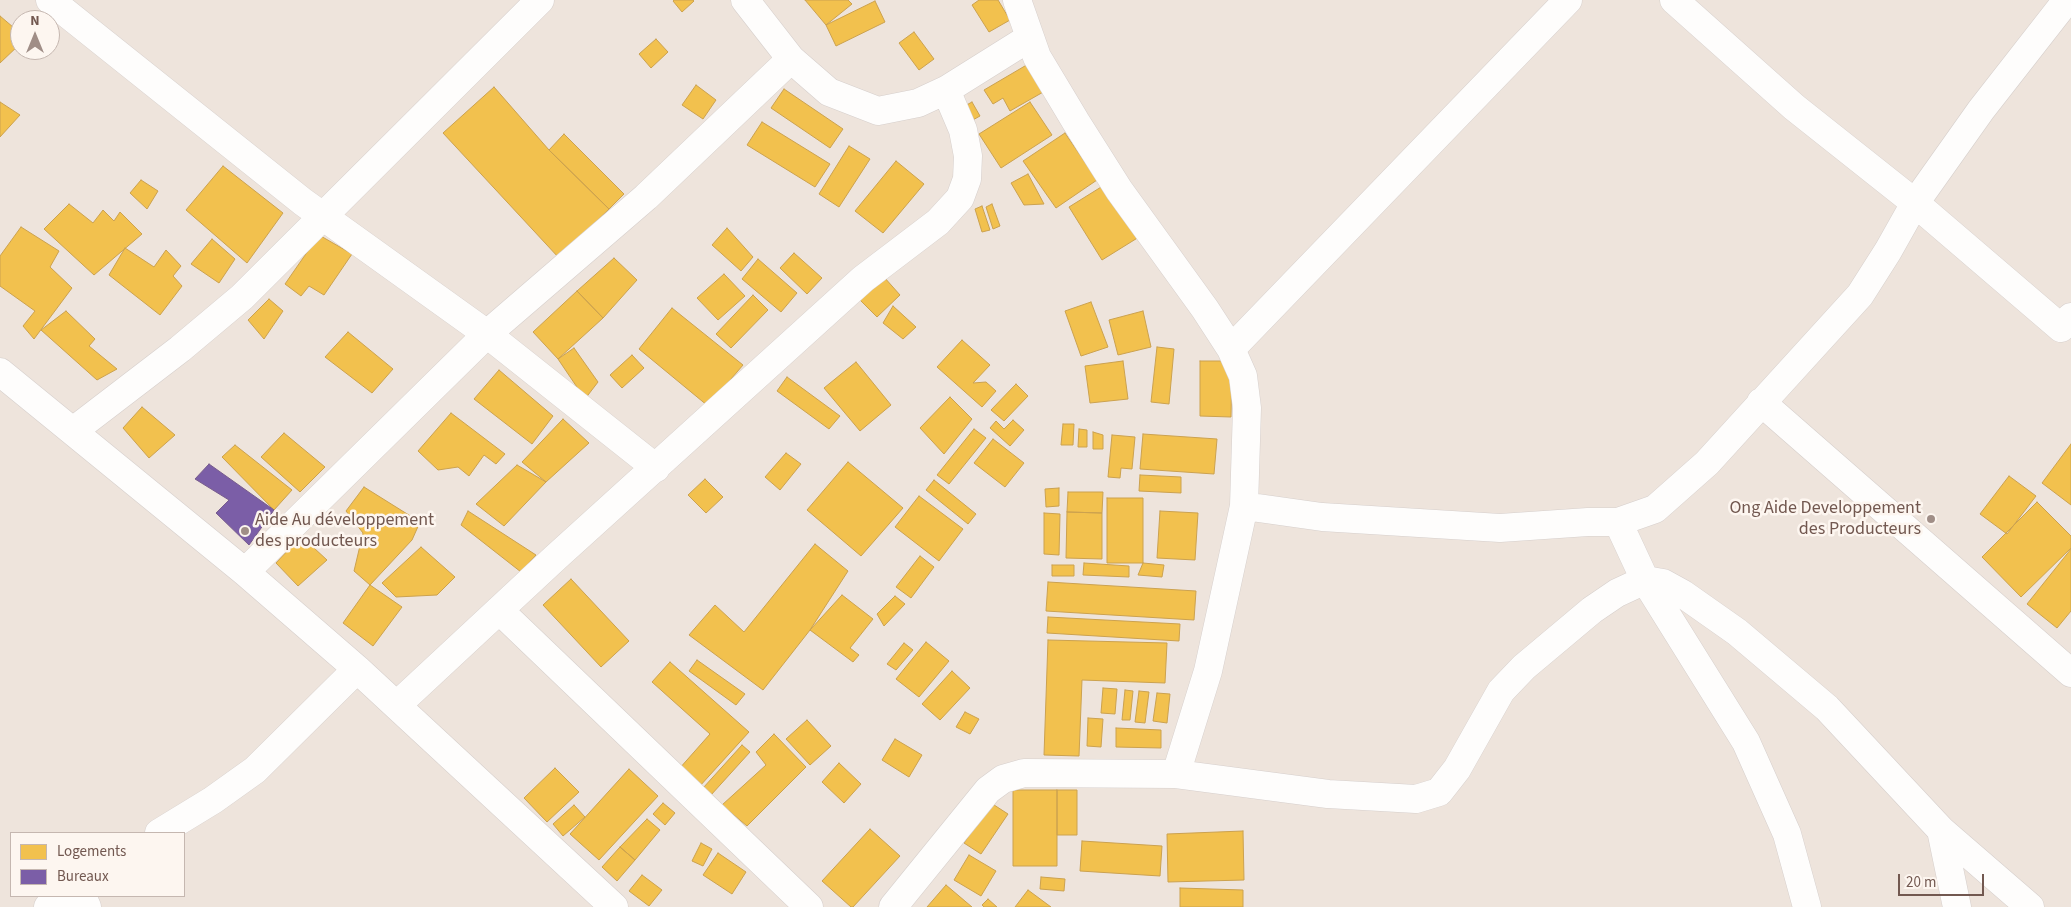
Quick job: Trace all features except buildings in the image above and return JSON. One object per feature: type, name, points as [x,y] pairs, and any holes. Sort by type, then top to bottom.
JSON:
[{"type":"street","points":[[50,0],[324,217],[486,334],[656,468]]},
{"type":"street","points":[[73,431],[180,349],[242,297],[540,0]]},
{"type":"street","points":[[745,0],[790,59],[829,92],[878,111],[918,103],[946,90],[1030,38]]},
{"type":"street","points":[[1017,0],[1037,57],[1119,190],[1205,309],[1231,349],[1243,376],[1247,408],[1244,506],[1208,671],[1176,774]]},
{"type":"street","points":[[1231,349],[1568,0]]},
{"type":"street","points":[[1674,0],[1794,107],[2068,327]]},
{"type":"street","points":[[1244,506],[1322,518],[1500,528],[1588,522],[1618,522],[1655,509],[1707,462],[1860,295],[1915,203],[1980,110],[2067,0]]},
{"type":"street","points":[[245,572],[486,334],[646,197],[790,59]]},
{"type":"street","points":[[397,705],[863,279],[938,222],[960,198],[967,179],[968,156],[962,130],[946,90]]},
{"type":"street","points":[[0,372],[245,572],[357,668],[614,907]]},
{"type":"street","points":[[1761,402],[2071,673]]},
{"type":"street","points":[[1618,522],[1645,580],[1746,742],[1787,834],[1807,907]]},
{"type":"street","points":[[893,907],[988,790],[1003,779],[1024,773],[1176,774],[1328,794],[1416,799],[1440,792],[1456,769],[1501,691],[1592,610],[1617,593],[1645,580],[1663,583],[1676,590],[1737,632],[1827,708],[1941,830],[2030,907]]},
{"type":"street","points":[[499,610],[809,907]]},
{"type":"street","points":[[161,832],[213,800],[255,770],[357,668]]},
{"type":"street","points":[[1941,830],[1957,907]]},
{"type":"street","points":[[48,907],[63,897]]},
{"type":"shaded area","points":[[0,0],[2071,0],[2071,907],[0,907]]},
{"type":"place","name":"Ong Aide Developpement des Producteurs","points":[[1931,519]]},
{"type":"place","name":"Aide Au développement des producteurs","points":[[245,531]]}]
